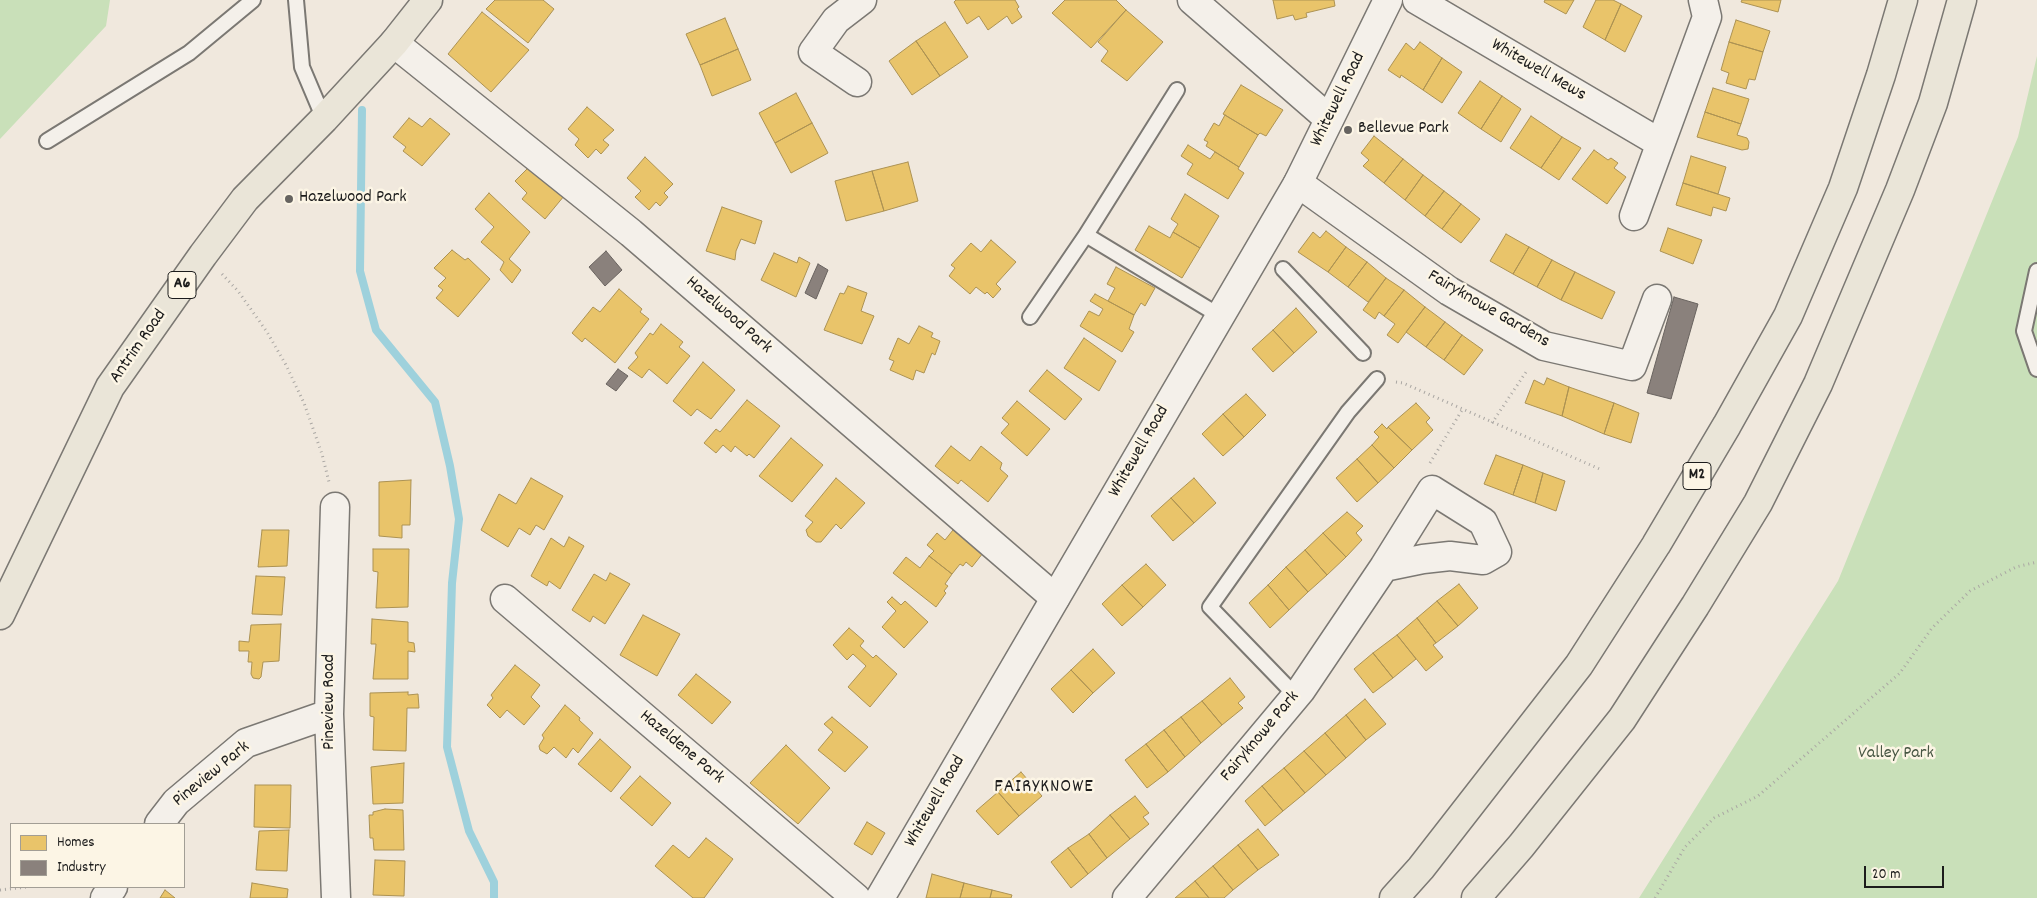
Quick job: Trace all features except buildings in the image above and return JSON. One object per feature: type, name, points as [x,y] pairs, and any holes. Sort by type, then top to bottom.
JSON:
[{"type":"main road","name":"Antrim Road","points":[[0,615],[110,387],[245,199],[324,119],[394,43],[428,0]]},
{"type":"main road","name":"M2","points":[[1394,898],[1421,868],[1579,665],[1656,545],[1732,417],[1788,316],[1843,188],[1881,75],[1903,0]]},
{"type":"main road","points":[[1476,898],[1521,846],[1622,719],[1695,606],[1758,503],[1818,384],[1890,216],[1933,103],[1962,0]]},
{"type":"street","points":[[856,82],[813,52],[836,20],[862,0]]},
{"type":"street","points":[[1192,0],[1329,119]]},
{"type":"street","name":"Whitewell Road","points":[[880,898],[1298,183],[1388,0]]},
{"type":"street","name":"Whitewell Mews","points":[[1416,0],[1660,143]]},
{"type":"street","points":[[1634,216],[1707,16],[1703,0]]},
{"type":"street","name":"Hazelwood Park","points":[[394,43],[632,233],[1055,598]]},
{"type":"street","name":"Fairyknowe Gardens","points":[[1298,183],[1449,291],[1544,346],[1632,366],[1656,299]]},
{"type":"street","points":[[1384,567],[1450,556],[1483,560],[1497,552],[1483,522],[1432,490]]},
{"type":"street","name":"Fairyknowe Park","points":[[1127,898],[1296,696],[1384,567],[1432,490]]},
{"type":"street","name":"Pineview Road","points":[[335,507],[329,714],[336,898]]},
{"type":"street","name":"Hazeldene Park","points":[[505,599],[856,898]]},
{"type":"street","name":"Pineview Park","points":[[160,823],[176,802],[246,743],[329,714]]},
{"type":"lane","points":[[47,141],[189,54],[253,0]]},
{"type":"lane","points":[[296,0],[302,67],[324,119]]},
{"type":"lane","points":[[1030,317],[1086,235],[1177,90]]},
{"type":"lane","points":[[1086,235],[1220,316]]},
{"type":"lane","points":[[1283,269],[1363,353]]},
{"type":"lane","points":[[2037,271],[2024,331],[2037,370]]},
{"type":"lane","points":[[1296,696],[1210,606],[1348,412],[1377,379]]},
{"type":"path","points":[[203,255],[238,291],[267,332],[286,365],[304,403],[322,454],[335,507]]},
{"type":"path","points":[[1492,423],[1544,346]]},
{"type":"path","points":[[1377,379],[1403,384],[1602,470]]},
{"type":"path","points":[[1432,490],[1429,465],[1462,410]]},
{"type":"path","points":[[1655,898],[1685,847],[1714,818],[1758,796],[1900,673],[1932,628],[1970,591],[2016,567],[2037,562]]},
{"type":"path","points":[[0,890],[18,888]]},
{"type":"green space","points":[[0,0],[110,0],[106,26],[0,139]]},
{"type":"green space","name":"Valley Park","points":[[2037,56],[2037,898],[1639,898],[1838,581],[2018,137]]},
{"type":"waterway","points":[[362,110],[360,271],[376,330],[435,402],[450,466],[459,519],[452,583],[447,747],[469,831],[494,882],[494,898]]},
{"type":"place","name":"Bellevue Park","points":[[1348,130]]},
{"type":"place","name":"Hazelwood Park","points":[[289,199]]},
{"type":"district","name":"FAIRYKNOWE","points":[[1044,788]]}]
